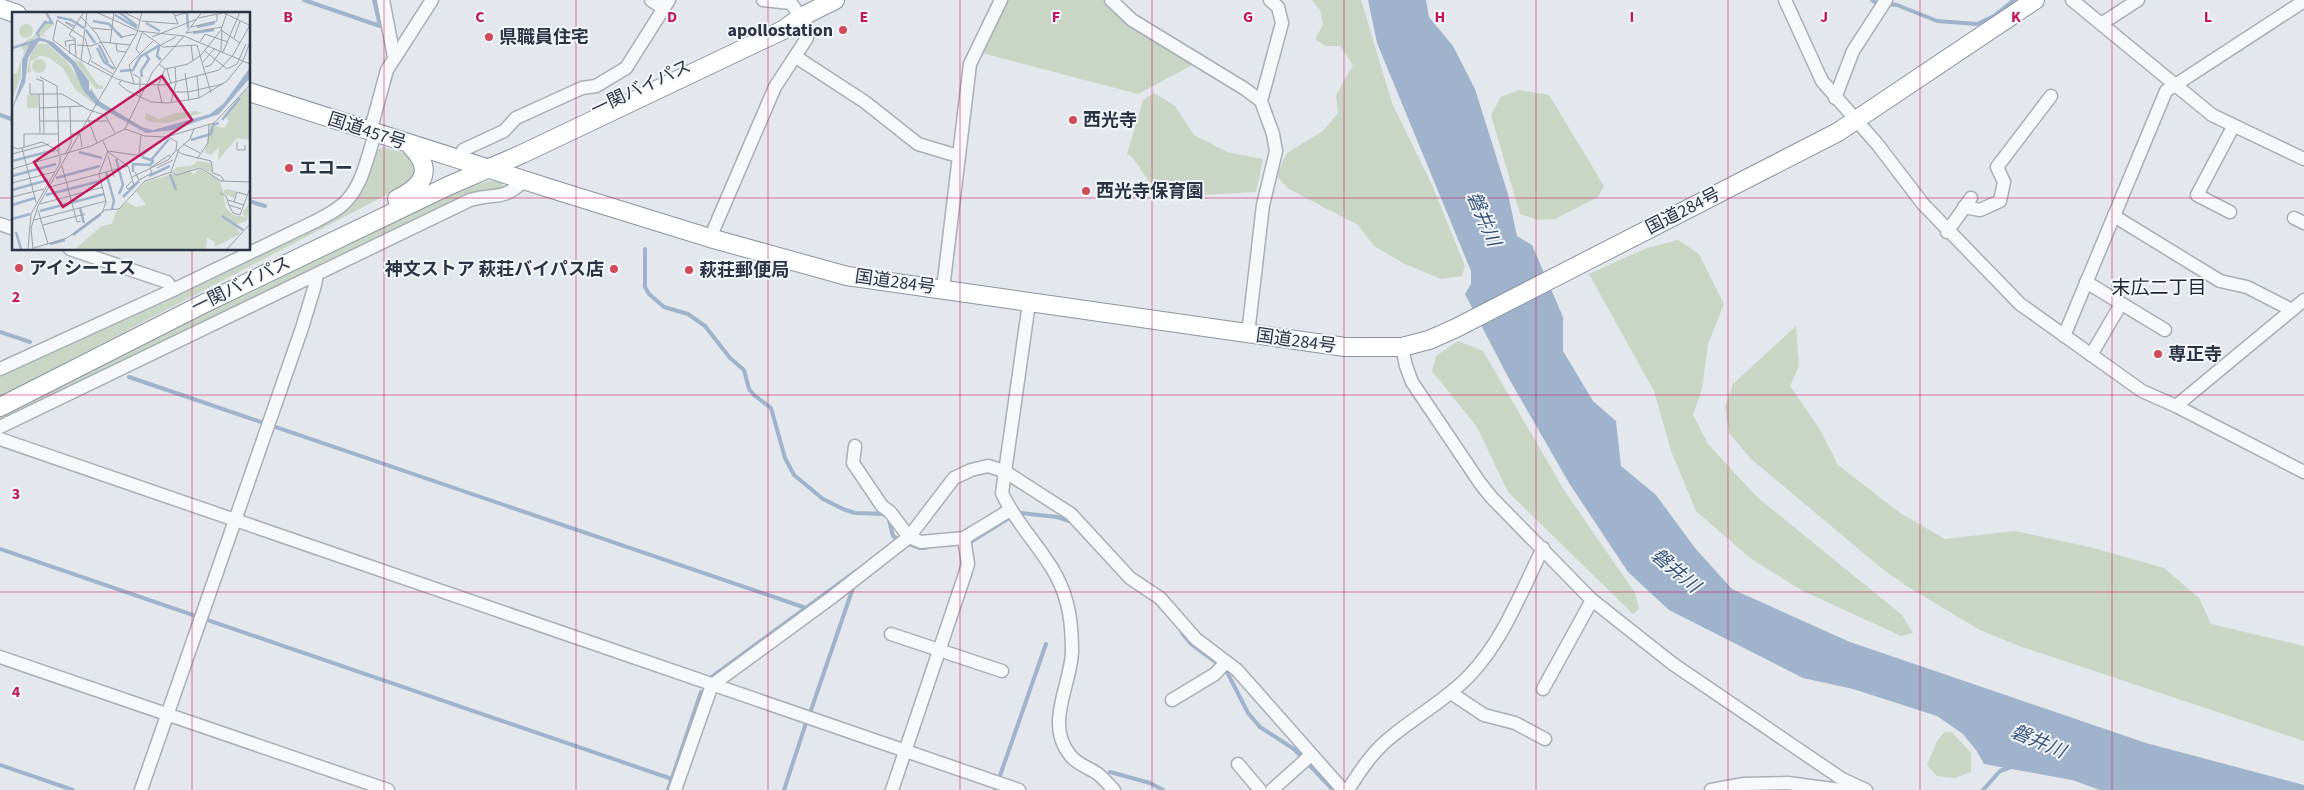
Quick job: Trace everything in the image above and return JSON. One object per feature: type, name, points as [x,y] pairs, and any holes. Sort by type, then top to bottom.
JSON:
[{"type":"highway","name":"一関バイパス","points":[[0,407],[201,305],[485,168],[526,142],[779,22],[795,7],[835,0]]},
{"type":"highway","name":"国道284号","points":[[485,168],[710,238],[848,276],[1345,348],[1402,347],[1429,340],[1456,328],[1838,132],[2035,0]]},
{"type":"highway","points":[[0,8],[12,12]]},
{"type":"highway","name":"国道457号","points":[[250,92],[411,146],[485,168]]},
{"type":"highway","points":[[201,305],[249,275],[410,193],[418,186],[424,172],[420,158],[411,146]]},
{"type":"street","points":[[383,0],[394,57]]},
{"type":"street","points":[[0,369],[316,221],[348,200],[354,190],[373,133],[388,70],[394,57],[432,0]]},
{"type":"street","points":[[459,160],[463,150],[504,131],[516,118],[582,88],[596,86],[626,68],[666,4],[651,0]]},
{"type":"street","points":[[710,238],[775,87],[796,58],[807,38],[806,25],[795,7],[763,0]]},
{"type":"street","points":[[944,290],[970,64],[1001,0]]},
{"type":"street","points":[[1111,0],[1132,20],[1245,89],[1261,101],[1273,134],[1276,151],[1262,205],[1248,334]]},
{"type":"street","points":[[1261,101],[1282,23],[1278,7],[1270,0]]},
{"type":"street","points":[[1785,0],[1822,82],[1878,145],[1947,232],[2020,304],[2142,391],[2176,406],[2304,472]]},
{"type":"street","points":[[1835,98],[1854,52],[1886,0]]},
{"type":"street","points":[[2072,0],[2212,115],[2304,159]]},
{"type":"street","points":[[2101,24],[2138,0]]},
{"type":"street","points":[[2064,336],[2166,91],[2304,1]]},
{"type":"street","points":[[796,58],[865,102],[918,144],[958,156]]},
{"type":"street","points":[[1947,232],[1967,202],[1980,210],[2000,201],[2004,182],[1997,167],[2051,96]]},
{"type":"street","points":[[2230,212],[2197,195],[2233,126]]},
{"type":"street","points":[[0,427],[470,200],[480,197],[504,196],[512,192],[524,181]]},
{"type":"street","points":[[2114,216],[2220,281],[2247,287],[2292,310]]},
{"type":"street","points":[[0,224],[12,228]]},
{"type":"street","points":[[73,250],[166,282],[172,290]]},
{"type":"street","points":[[141,790],[302,328],[316,285],[317,274]]},
{"type":"street","points":[[2086,282],[2165,330]]},
{"type":"street","points":[[2176,406],[2304,300]]},
{"type":"street","points":[[1029,303],[1002,493],[1010,510],[1054,571],[1066,599],[1072,654],[1059,709],[1059,732],[1070,756],[1098,774],[1114,790]]},
{"type":"street","points":[[2091,355],[2121,304]]},
{"type":"street","points":[[1402,347],[1412,382],[1480,483],[1492,498],[1592,600],[1673,664],[1842,779],[1861,789]]},
{"type":"street","points":[[0,439],[1019,790]]},
{"type":"street","points":[[855,446],[853,463],[882,506],[890,512],[909,538],[921,542],[964,538],[1010,510]]},
{"type":"street","points":[[675,790],[712,685],[909,538],[954,478],[971,470],[988,466],[1004,471],[1070,514],[1130,578],[1160,598],[1196,639],[1237,670],[1343,790]]},
{"type":"street","points":[[892,790],[968,564],[964,538]]},
{"type":"street","points":[[1348,790],[1362,768],[1389,738],[1451,693],[1469,676],[1492,648],[1543,548]]},
{"type":"street","points":[[1543,689],[1592,600]]},
{"type":"street","points":[[892,634],[1002,671]]},
{"type":"street","points":[[0,657],[388,790]]},
{"type":"street","points":[[1172,700],[1215,674],[1226,662]]},
{"type":"street","points":[[1451,693],[1484,715],[1515,724],[1545,739]]},
{"type":"street","points":[[1272,790],[1311,755]]},
{"type":"street","points":[[1238,764],[1260,790]]},
{"type":"street","points":[[1711,790],[1744,784],[1788,783],[1840,790],[1861,789]]},
{"type":"green space","points":[[1006,0],[1103,0],[1124,19],[1194,64],[1138,94],[978,52]]},
{"type":"green space","points":[[1312,0],[1361,0],[1392,103],[1433,187],[1465,266],[1462,276],[1441,279],[1403,263],[1374,246],[1358,225],[1289,189],[1276,176],[1287,153],[1323,131],[1338,113],[1336,95],[1353,65],[1340,46],[1326,46],[1315,39],[1323,25],[1320,10]]},
{"type":"green space","points":[[1519,90],[1549,95],[1604,186],[1598,197],[1555,219],[1538,220],[1520,214],[1491,115],[1501,97]]},
{"type":"green space","points":[[1154,93],[1175,106],[1194,135],[1227,152],[1263,159],[1256,192],[1204,195],[1150,183],[1133,158],[1127,154],[1143,100]]},
{"type":"green space","points":[[383,147],[410,155],[418,164],[411,182],[0,397],[0,376],[327,221],[377,150]]},
{"type":"green space","points":[[492,181],[501,182],[504,186],[501,190],[480,191],[471,194],[73,384],[0,422],[0,416],[204,312],[472,185]]},
{"type":"green space","points":[[1678,240],[1699,254],[1724,304],[1708,344],[1702,389],[1693,415],[1708,444],[1757,497],[1902,615],[1913,633],[1901,636],[1801,590],[1750,558],[1696,511],[1671,451],[1654,391],[1589,274],[1647,248]]},
{"type":"green space","points":[[1796,326],[1799,366],[1790,386],[1819,428],[1838,465],[1900,513],[1945,539],[2015,531],[2090,547],[2164,568],[2199,598],[2211,624],[2304,646],[2304,741],[2019,646],[1980,630],[1905,585],[1880,567],[1750,458],[1729,433],[1725,407],[1733,384]]},
{"type":"green space","points":[[1458,341],[1483,351],[1564,490],[1635,593],[1639,609],[1633,614],[1508,492],[1477,427],[1432,371],[1436,356]]},
{"type":"green space","points":[[1945,732],[1952,732],[1971,753],[1971,772],[1955,778],[1937,776],[1927,765],[1937,741]]},
{"type":"water","name":"磐井川","points":[[1368,0],[1426,0],[1429,17],[1453,46],[1475,89],[1508,194],[1517,236],[1532,245],[1563,317],[1563,351],[1593,401],[1616,421],[1621,466],[1656,495],[1695,548],[1732,589],[1850,642],[2146,743],[2304,785],[2304,790],[2100,790],[2072,780],[1984,764],[1963,734],[1937,716],[1853,689],[1803,678],[1669,610],[1628,572],[1569,483],[1508,377],[1465,294],[1471,284],[1471,271],[1377,43]]},
{"type":"waterway","points":[[304,0],[380,26],[374,0]]},
{"type":"waterway","points":[[1872,0],[1876,3],[1897,5],[1937,21],[1977,24],[1994,16],[2014,0]]},
{"type":"waterway","points":[[0,115],[12,119]]},
{"type":"waterway","points":[[250,201],[265,206]]},
{"type":"waterway","points":[[645,249],[645,287],[649,294],[664,307],[688,314],[705,326],[730,358],[744,370],[749,389],[771,408],[785,458],[794,475],[823,499],[843,509],[855,513],[885,514]]},
{"type":"waterway","points":[[0,332],[30,342]]},
{"type":"waterway","points":[[129,377],[806,608]]},
{"type":"waterway","points":[[1021,513],[1057,517],[1072,522]]},
{"type":"waterway","points":[[969,543],[1009,518]]},
{"type":"waterway","points":[[889,520],[893,536],[898,539],[895,541]]},
{"type":"waterway","points":[[909,544],[926,548]]},
{"type":"waterway","points":[[0,549],[672,779]]},
{"type":"waterway","points":[[710,678],[856,571]]},
{"type":"waterway","points":[[810,713],[854,585]]},
{"type":"waterway","points":[[1182,633],[1191,644],[1226,670],[1248,713],[1260,727],[1294,749],[1333,790]]},
{"type":"waterway","points":[[995,790],[1046,644]]},
{"type":"waterway","points":[[668,790],[701,692]]},
{"type":"waterway","points":[[784,790],[806,723]]},
{"type":"waterway","points":[[0,765],[73,790]]},
{"type":"waterway","points":[[1983,790],[2000,771],[2011,767]]},
{"type":"waterway","points":[[1110,772],[1150,783],[1163,790]]},
{"type":"place","name":"apollostation","points":[[843,30]]},
{"type":"place","name":"県職員住宅","points":[[489,37]]},
{"type":"place","name":"西光寺","points":[[1073,120]]},
{"type":"place","name":"エコー","points":[[289,168]]},
{"type":"place","name":"西光寺保育園","points":[[1086,191]]},
{"type":"place","name":"アイシーエス","points":[[19,268]]},
{"type":"place","name":"神文ストア 萩荘バイパス店","points":[[614,269]]},
{"type":"place","name":"萩荘郵便局","points":[[689,270]]},
{"type":"place","name":"専正寺","points":[[2158,354]]},
{"type":"district","name":"末広二丁目","points":[[2159,288]]}]
